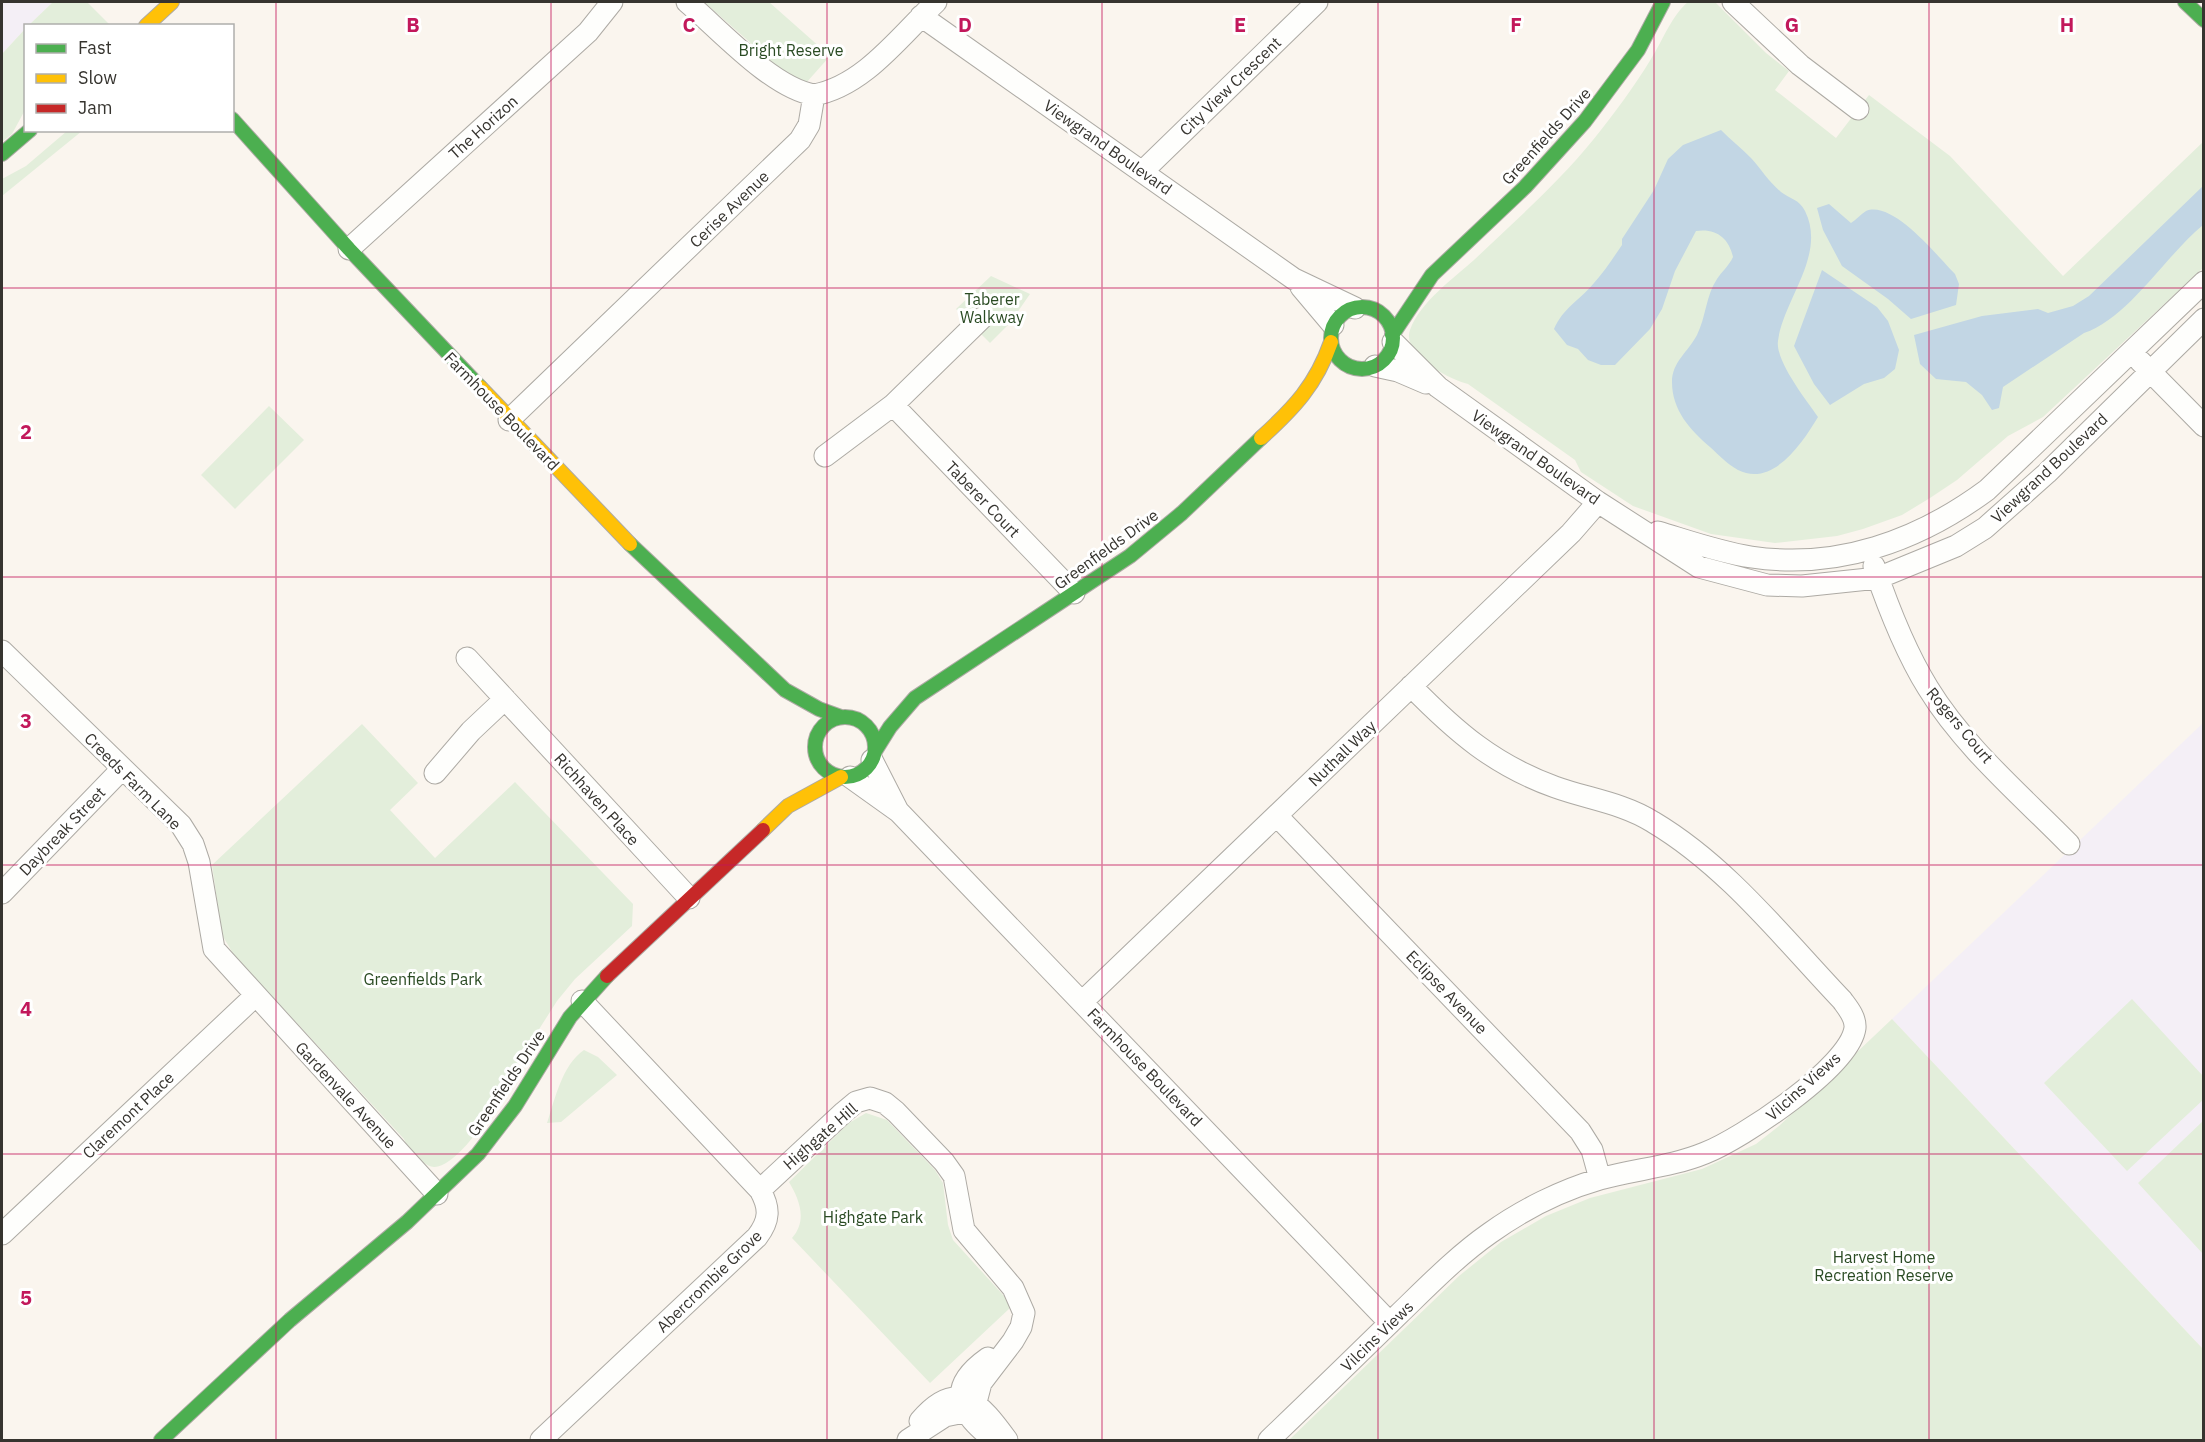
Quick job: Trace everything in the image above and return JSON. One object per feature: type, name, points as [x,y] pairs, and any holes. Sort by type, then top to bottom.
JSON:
[{"type":"street","points":[[150,2],[160,12]]},
{"type":"street","points":[[148,24],[172,2]]},
{"type":"street","name":"The Horizon","points":[[350,249],[588,32],[612,2]]},
{"type":"street","points":[[687,2],[780,82],[799,93],[814,95],[830,92],[853,81],[936,2]]},
{"type":"street","name":"City View Crescent","points":[[1143,171],[1317,2]]},
{"type":"street","name":"Greenfields Drive","points":[[1408,289],[1432,275],[1525,187],[1585,120],[1638,50],[1663,2]]},
{"type":"street","points":[[1733,2],[1800,65],[1858,109]]},
{"type":"street","points":[[2185,2],[2204,20]]},
{"type":"street","name":"Viewgrand Boulevard","points":[[921,16],[1294,279],[1361,307]]},
{"type":"street","name":"Cerise Avenue","points":[[509,420],[800,140],[809,125],[814,95]]},
{"type":"street","name":"Farmhouse Boulevard","points":[[234,121],[509,420],[621,535],[785,690],[810,734]]},
{"type":"street","points":[[2,154],[28,132]]},
{"type":"street","name":"Greenfields Drive","points":[[1393,338],[1432,275]]},
{"type":"street","name":"Viewgrand Boulevard","points":[[1294,279],[1332,334]]},
{"type":"street","name":"Viewgrand Boulevard","points":[[1634,525],[1751,557],[1799,560],[1868,551],[1918,532],[1959,510],[1987,490],[2204,282]]},
{"type":"street","points":[[1366,367],[1339,359],[1332,334],[1342,314],[1389,298]]},
{"type":"street","points":[[1337,380],[1384,360],[1393,338],[1384,317],[1361,307]]},
{"type":"street","points":[[825,456],[892,405],[982,318]]},
{"type":"street","name":"Viewgrand Boulevard","points":[[1393,338],[1438,387],[1598,502],[1699,567],[1767,585],[1802,586],[1878,578],[1956,546],[1985,528],[2047,473],[2204,319]]},
{"type":"street","name":"Greenfields Drive","points":[[1298,404],[1322,368],[1332,334]]},
{"type":"street","points":[[2131,352],[2204,426]]},
{"type":"street","name":"Viewgrand Boulevard","points":[[1366,367],[1398,371],[1438,387]]},
{"type":"street","name":"Greenfields Drive","points":[[845,717],[883,709],[915,698],[1130,556],[1182,513],[1298,404],[1324,388]]},
{"type":"street","name":"Taberer Court","points":[[892,405],[1074,593]]},
{"type":"street","name":"Nuthall Way","points":[[1082,1002],[1571,533],[1598,502]]},
{"type":"street","name":"Rogers Court","points":[[1868,551],[1913,661],[1942,709],[1978,750],[2069,844]]},
{"type":"street","name":"Creeds Farm Lane","points":[[2,651],[181,825],[193,844],[199,862],[214,949],[255,996]]},
{"type":"street","name":"Richhaven Place","points":[[467,658],[689,898]]},
{"type":"street","name":"Vilcins Views","points":[[1269,1440],[1450,1266],[1491,1232],[1536,1205],[1600,1179],[1666,1166],[1704,1154],[1738,1138],[1770,1118],[1843,1051],[1852,1038],[1855,1025],[1851,1012],[1742,895],[1686,842],[1651,820],[1618,805],[1556,788],[1498,762],[1449,725],[1411,686]]},
{"type":"street","name":"Farmhouse Boulevard","points":[[785,690],[845,717]]},
{"type":"street","name":"Greenfields Drive","points":[[873,755],[890,727],[915,698]]},
{"type":"street","points":[[435,773],[471,731],[505,699]]},
{"type":"street","points":[[806,767],[810,734],[824,724],[845,717],[866,725],[872,733],[873,755],[863,771],[845,777],[822,767],[810,734]]},
{"type":"street","name":"Farmhouse Boulevard","points":[[873,755],[898,812]]},
{"type":"street","name":"Daybreak Street","points":[[2,892],[122,769]]},
{"type":"street","name":"Farmhouse Boulevard","points":[[845,777],[898,812],[1390,1323]]},
{"type":"street","name":"Greenfields Drive","points":[[161,1440],[290,1320],[437,1194],[478,1154],[509,1114],[582,1000],[788,806],[845,777]]},
{"type":"street","name":"Greenfields Drive","points":[[788,806],[800,782]]},
{"type":"street","name":"Eclipse Avenue","points":[[1277,816],[1580,1131],[1592,1150],[1600,1179]]},
{"type":"street","name":"Gardenvale Avenue","points":[[255,996],[437,1194]]},
{"type":"street","name":"Claremont Place","points":[[2,1234],[255,996]]},
{"type":"street","name":"Abercrombie Grove","points":[[541,1440],[757,1237],[769,1215],[767,1202],[760,1190],[582,1000]]},
{"type":"street","name":"Highgate Hill","points":[[760,1190],[856,1102],[870,1098],[885,1103],[896,1112],[954,1176],[964,1230],[1020,1299],[1024,1313],[1013,1341],[982,1362],[966,1378],[968,1405]]},
{"type":"street","points":[[907,1440],[945,1416],[968,1405]]},
{"type":"street","points":[[968,1405],[994,1440]]},
{"type":"street","points":[[968,1405],[1007,1440]]},
{"type":"shaded area","points":[[2,2],[53,2],[30,24],[24,24],[24,30],[2,54]]},
{"type":"shaded area","points":[[2203,723],[2203,1349],[1892,1019]]},
{"type":"green space","points":[[53,2],[87,2],[109,24],[30,24]]},
{"type":"green space","name":"Bright Reserve","points":[[704,2],[769,2],[830,56],[806,83],[788,76]]},
{"type":"green space","points":[[1688,2],[1715,2],[1766,53],[1789,71],[1775,90],[1836,138],[1869,95],[1950,156],[2063,276],[2203,142],[2203,268],[2043,417],[2008,436],[1957,480],[1902,515],[1837,536],[1775,543],[1711,534],[1633,506],[1581,472],[1575,460],[1468,384],[1450,377],[1429,364],[1420,357],[1409,339],[1415,320],[1429,301],[1536,202],[1593,140],[1631,90],[1672,21]]},
{"type":"green space","points":[[24,30],[24,112],[12,134],[2,142],[2,54]]},
{"type":"green space","points":[[66,132],[81,132],[2,196],[2,179],[26,166]]},
{"type":"green space","name":"Taberer Walkway","points":[[991,276],[1030,294],[1010,323],[990,343],[956,309]]},
{"type":"green space","points":[[269,406],[304,440],[235,509],[201,475]]},
{"type":"green space","name":"Greenfields Park","points":[[362,724],[418,783],[390,810],[435,858],[515,782],[633,904],[632,926],[575,979],[557,1001],[487,1111],[474,1136],[458,1154],[441,1166],[428,1165],[410,1149],[404,1139],[234,955],[222,935],[212,865]]},
{"type":"green space","points":[[2132,999],[2203,1076],[2204,1099],[2127,1171],[2044,1083]]},
{"type":"green space","name":"Harvest Home Recreation Reserve","points":[[1892,1019],[2203,1349],[2203,1440],[1289,1440],[1459,1276],[1501,1242],[1546,1216],[1590,1198],[1702,1169],[1756,1144],[1779,1126]]},
{"type":"green space","points":[[584,1050],[598,1057],[617,1075],[561,1122],[547,1123],[565,1073],[576,1056]]},
{"type":"green space","name":"Highgate Park","points":[[866,1113],[887,1120],[935,1170],[943,1183],[948,1225],[953,1240],[1004,1296],[1010,1308],[930,1383],[792,1238],[800,1224],[801,1217],[799,1202],[789,1182],[849,1123]]},
{"type":"green space","points":[[2203,1121],[2203,1254],[2138,1183]]},
{"type":"water","points":[[1721,130],[1751,158],[1777,188],[1800,204],[1805,211],[1810,228],[1811,244],[1807,261],[1781,325],[1778,349],[1786,370],[1818,417],[1786,460],[1763,473],[1751,474],[1738,470],[1723,459],[1689,426],[1675,402],[1673,392],[1672,382],[1675,369],[1697,335],[1713,285],[1733,257],[1728,244],[1720,236],[1710,231],[1696,231],[1675,271],[1662,309],[1650,329],[1615,365],[1601,365],[1588,360],[1578,349],[1567,345],[1554,329],[1567,310],[1598,279],[1622,245],[1622,239],[1654,190],[1668,159],[1683,145]]},
{"type":"water","points":[[2203,186],[2203,225],[2116,314],[2003,387],[1999,408],[1992,410],[1982,395],[1966,382],[1936,379],[1920,364],[1914,335],[1982,316],[2038,309],[2048,313],[2073,306],[2089,296]]},
{"type":"water","points":[[1829,204],[1851,223],[1866,211],[1877,210],[1901,221],[1926,243],[1955,274],[1959,284],[1956,305],[1911,319],[1888,299],[1842,266],[1823,230],[1817,208]]},
{"type":"water","points":[[1822,270],[1877,307],[1888,321],[1899,350],[1895,369],[1884,378],[1864,384],[1830,405],[1814,384],[1794,346]]},
{"type":"traffic: fast","points":[[1392,335],[1432,275],[1525,187],[1585,121],[1638,50],[1663,2]]},
{"type":"traffic: fast","points":[[2185,2],[2204,20]]},
{"type":"traffic: fast","points":[[234,121],[349,249],[480,387]]},
{"type":"traffic: fast","points":[[2,154],[28,132]]},
{"type":"traffic: fast","points":[[1362,307],[1374,309],[1384,316],[1391,326],[1393,338],[1391,350],[1384,360],[1374,367],[1362,369],[1350,367],[1340,360],[1333,350],[1331,338],[1333,326],[1340,316],[1350,309],[1362,307]]},
{"type":"traffic: fast","points":[[875,751],[890,727],[915,698],[1130,556],[1182,513],[1261,438]]},
{"type":"traffic: fast","points":[[630,544],[785,690],[819,709],[841,717]]},
{"type":"traffic: fast","points":[[839,717],[851,717],[862,722],[870,730],[875,747],[873,759],[862,772],[851,777],[839,777],[828,772],[820,764],[815,753],[815,741],[820,730],[828,722],[839,717]]},
{"type":"traffic: fast","points":[[161,1440],[290,1320],[407,1222],[478,1154],[515,1106],[570,1017],[607,976]]},
{"type":"traffic: slow","points":[[148,24],[172,2]]},
{"type":"traffic: slow","points":[[1261,438],[1303,395],[1318,371],[1331,342]]},
{"type":"traffic: slow","points":[[480,387],[630,544]]},
{"type":"traffic: slow","points":[[763,830],[788,806],[841,777]]},
{"type":"traffic: jam","points":[[607,976],[763,830]]}]
